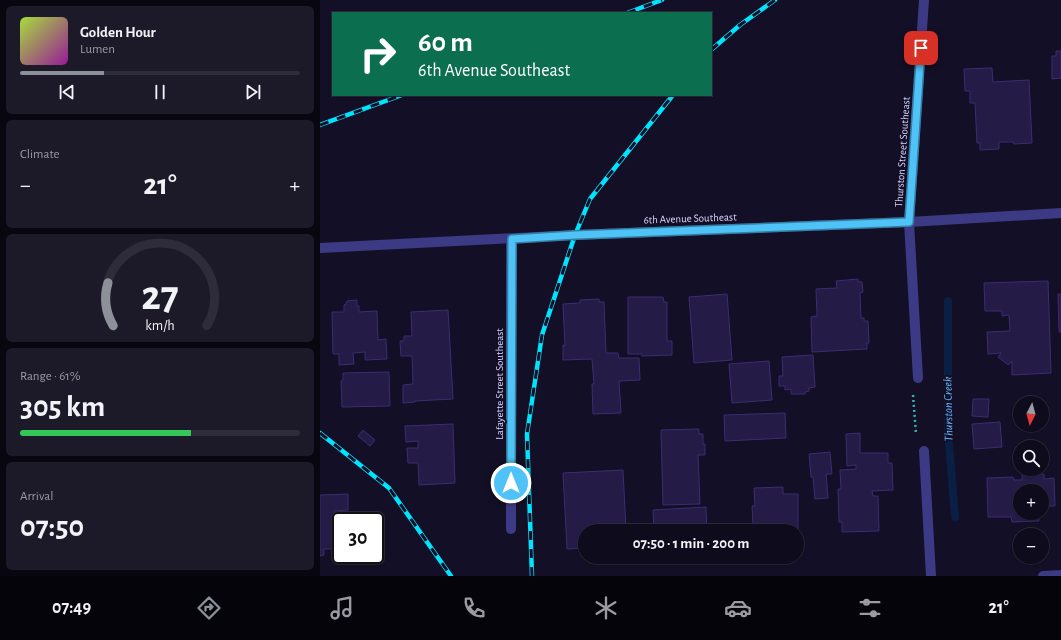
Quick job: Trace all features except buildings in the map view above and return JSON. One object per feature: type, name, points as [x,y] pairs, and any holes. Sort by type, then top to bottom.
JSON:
[{"type":"street","name":"Thurston Street Southeast","points":[[918,378],[909,222],[924,0]]},
{"type":"street","name":"6th Avenue Southeast","points":[[320,248],[575,235],[909,222],[1061,213]]},
{"type":"street","name":"Lafayette Street Southeast","points":[[511,529],[512,239]]},
{"type":"street","points":[[924,451],[931,576]]},
{"type":"street","points":[[1043,576],[1061,575]]},
{"type":"path","points":[[918,378],[913,391],[916,438],[924,451]]},
{"type":"waterway","name":"Thurston Creek","points":[[948,301],[948,431],[955,517]]},
{"type":"railway","points":[[630,12],[662,0]]},
{"type":"railway","points":[[712,49],[740,25],[775,0]]},
{"type":"railway","points":[[320,125],[399,96]]},
{"type":"railway","points":[[532,576],[527,434],[542,335],[575,235],[590,199],[672,96]]},
{"type":"railway","points":[[320,433],[389,488],[451,576]]},
{"type":"route","points":[[511,483],[512,239],[575,235],[909,222],[921,48]]}]
